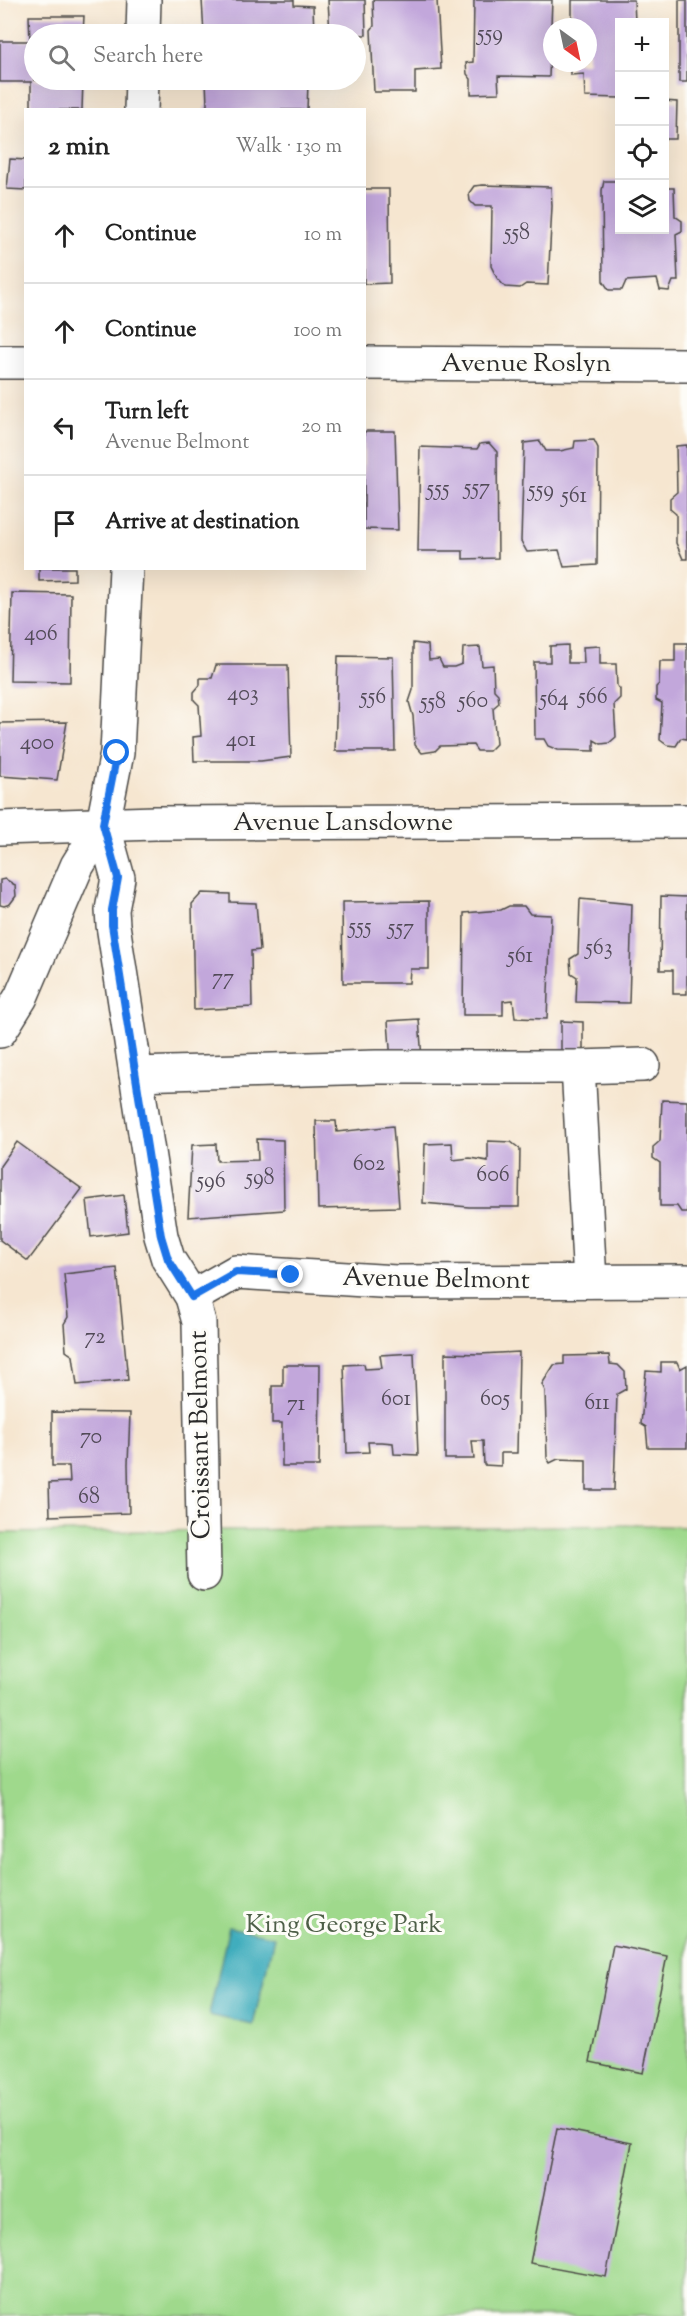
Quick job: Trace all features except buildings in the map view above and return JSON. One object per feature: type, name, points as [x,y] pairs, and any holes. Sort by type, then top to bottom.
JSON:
[{"type":"street","points":[[143,24],[144,0]]},
{"type":"street","points":[[141,108],[142,90]]},
{"type":"street","points":[[0,362],[24,362]]},
{"type":"street","name":"Avenue Roslyn","points":[[366,363],[687,365]]},
{"type":"street","points":[[0,1031],[21,997],[77,866],[103,824],[117,753],[126,570]]},
{"type":"street","name":"Avenue Lansdowne","points":[[0,828],[103,824],[687,821]]},
{"type":"street","name":"Croissant Belmont","points":[[103,824],[118,878],[112,910],[112,925],[161,1236],[168,1259],[192,1297],[199,1322],[204,1574]]},
{"type":"street","points":[[136,1074],[175,1071],[376,1067],[643,1065]]},
{"type":"street","points":[[578,1067],[590,1281]]},
{"type":"street","name":"Avenue Belmont","points":[[192,1297],[236,1272],[396,1282],[687,1281]]},
{"type":"green space","name":"King George Park","points":[[642,1525],[687,1527],[687,2316],[0,2316],[0,1533]]},
{"type":"water","points":[[229,1927],[274,1937],[253,2025],[209,2015]]},
{"type":"route","points":[[117,753],[103,824],[118,878],[112,910],[112,925],[161,1236],[168,1259],[192,1297],[236,1272],[291,1275]]}]
